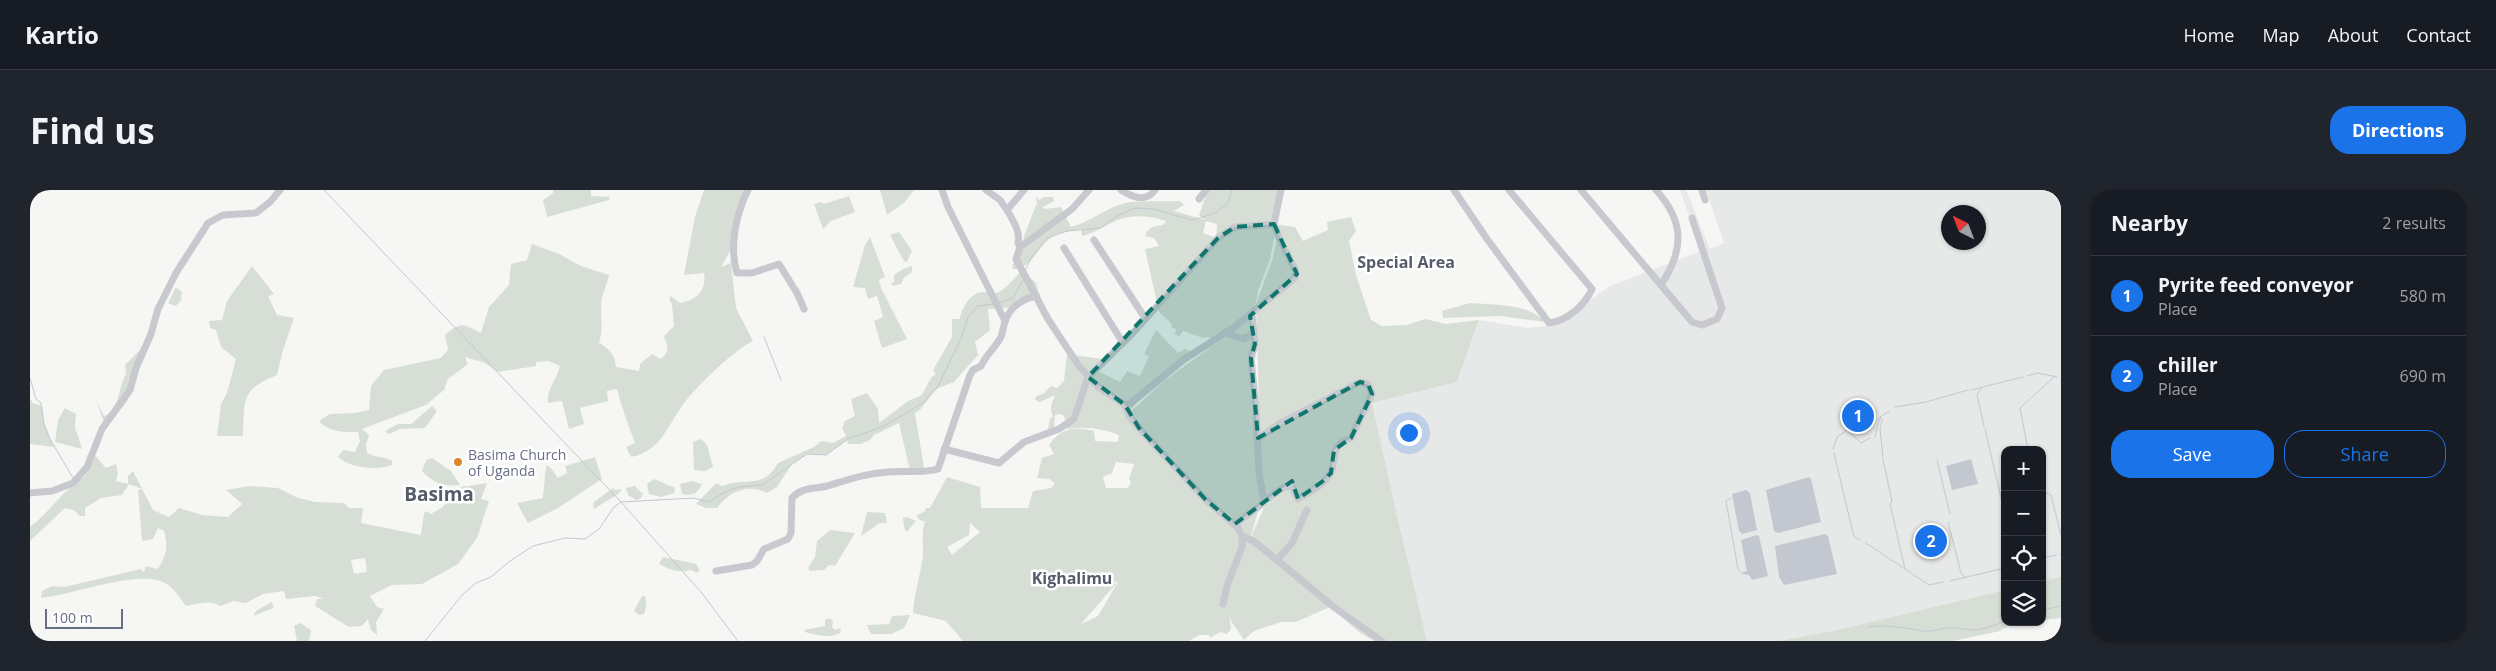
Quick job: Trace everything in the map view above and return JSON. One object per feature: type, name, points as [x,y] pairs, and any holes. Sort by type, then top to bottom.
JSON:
[{"type":"street","points":[[30,493],[52,491],[73,483],[87,468],[102,429],[130,390],[136,368],[151,334],[158,309],[176,273],[208,224],[223,215],[256,213],[270,202],[280,190]]},
{"type":"street","points":[[748,190],[734,236],[733,253],[737,273],[752,273],[779,264],[804,309]]},
{"type":"street","points":[[942,190],[948,207],[1005,321]]},
{"type":"street","points":[[986,190],[1000,200],[1015,224],[1020,247],[1016,259],[1060,338],[1088,377],[1125,405],[1129,417],[1205,499],[1235,524],[1242,536],[1242,547],[1227,586],[1223,604]]},
{"type":"street","points":[[1007,210],[1024,190]]},
{"type":"street","points":[[1020,247],[1072,209],[1089,190]]},
{"type":"street","points":[[1121,190],[1132,197],[1141,198],[1150,196],[1156,190]]},
{"type":"street","points":[[1199,198],[1206,190]]},
{"type":"street","points":[[1125,405],[1128,406],[1193,352],[1226,333],[1252,314],[1297,275],[1274,224],[1280,190]]},
{"type":"street","points":[[1454,190],[1533,304],[1549,323],[1557,322],[1581,306],[1592,289],[1509,190]]},
{"type":"street","points":[[1580,190],[1692,322],[1698,325],[1712,322],[1722,312],[1718,294],[1692,218]]},
{"type":"street","points":[[1656,190],[1667,202],[1679,233],[1677,257],[1661,285]]},
{"type":"street","points":[[1702,190],[1705,200]]},
{"type":"street","points":[[944,449],[999,463],[1024,442],[1058,429],[1074,419],[1088,377],[1124,343],[1218,238],[1236,227],[1274,224]]},
{"type":"street","points":[[1094,240],[1145,318]]},
{"type":"street","points":[[1064,248],[1124,343]]},
{"type":"street","points":[[716,571],[752,565],[764,549],[788,539],[791,533],[791,504],[794,495],[810,488],[828,486],[863,475],[936,469],[970,375],[973,370],[981,366],[985,357],[997,343],[1002,335],[1005,321],[1018,303],[1036,296]]},
{"type":"street","points":[[1252,314],[1255,344],[1251,358],[1259,476],[1264,501]]},
{"type":"street","points":[[1226,333],[1243,339],[1253,334]]},
{"type":"street","points":[[1235,524],[1264,501],[1288,486],[1292,487],[1298,499],[1331,473],[1334,450],[1344,440],[1352,438],[1372,394],[1368,384],[1360,382],[1282,422],[1257,439]]},
{"type":"street","points":[[1277,560],[1292,543],[1307,510]]},
{"type":"street","points":[[1242,536],[1255,542],[1378,640]]},
{"type":"highlighted area","points":[[1274,224],[1297,274],[1250,316],[1255,344],[1251,358],[1258,438],[1360,382],[1368,384],[1372,394],[1351,438],[1334,450],[1331,473],[1323,481],[1298,499],[1292,481],[1235,524],[1205,499],[1139,428],[1125,405],[1088,377],[1218,238],[1235,227]]},
{"type":"shaded area","points":[[553,190],[591,190],[591,196],[610,197],[609,200],[547,217],[543,200],[553,193]]},
{"type":"shaded area","points":[[704,190],[748,190],[730,251],[721,267],[731,263],[736,308],[753,341],[717,368],[698,387],[685,402],[663,436],[650,449],[631,457],[626,447],[635,443],[617,389],[607,391],[608,401],[580,408],[584,424],[569,429],[562,401],[548,403],[550,389],[560,366],[549,361],[536,362],[536,366],[498,372],[485,363],[465,357],[468,364],[448,379],[444,390],[426,405],[362,429],[369,435],[366,444],[367,453],[389,459],[392,461],[392,465],[379,468],[357,466],[338,457],[343,450],[355,452],[360,441],[358,432],[333,430],[319,421],[330,414],[355,413],[369,410],[371,386],[384,370],[441,358],[448,350],[445,335],[455,328],[462,325],[481,333],[489,307],[509,285],[511,264],[527,260],[532,244],[559,254],[581,266],[609,275],[601,303],[599,343],[611,352],[616,367],[639,371],[640,364],[652,354],[661,359],[666,354],[667,349],[664,336],[674,326],[672,304],[669,299],[671,296],[680,303],[691,300],[699,294],[704,285],[704,273],[684,275],[695,217]]},
{"type":"shaded area","points":[[880,190],[914,190],[904,203],[887,215]]},
{"type":"shaded area","points":[[1208,190],[1284,190],[1270,259],[1258,291],[1254,313],[1217,342],[1208,337],[1203,338],[1183,331],[1179,337],[1175,334],[1176,329],[1172,328],[1171,323],[1159,312],[1145,249],[1159,246],[1154,238],[1145,236],[1150,229],[1163,225],[1166,221],[1136,216],[1114,221],[1093,233],[1082,236],[1081,229],[1062,233],[1046,242],[1024,266],[1019,269],[1013,269],[1012,265],[1018,260],[1024,236],[1037,203],[1036,196],[1039,200],[1044,197],[1053,197],[1054,201],[1043,207],[1045,209],[1061,207],[1071,227],[1118,205],[1131,202],[1180,201],[1184,205],[1174,211],[1205,220],[1199,215]],"holes":[[[1206,221],[1217,224],[1216,238],[1203,233]]]},
{"type":"shaded area","points":[[1680,190],[1686,190],[1710,249],[1724,243],[1706,190],[2061,190],[2061,577],[2046,580],[2046,446],[2001,446],[2001,591],[1837,630],[1779,641],[1427,641],[1397,520],[1372,403],[1457,382],[1479,320],[1527,328],[1555,325],[1610,286],[1701,251]]},
{"type":"shaded area","points":[[849,196],[855,212],[831,221],[823,229],[814,204],[821,202],[824,204]]},
{"type":"shaded area","points":[[1351,217],[1356,231],[1349,241],[1356,275],[1371,320],[1382,326],[1407,325],[1425,319],[1446,324],[1479,320],[1457,382],[1372,403],[1427,641],[1374,641],[1359,632],[1330,607],[1296,622],[1281,622],[1254,631],[1244,640],[1231,621],[1229,613],[1231,629],[1227,634],[1220,632],[1210,638],[1209,635],[1199,635],[1189,641],[963,641],[946,621],[913,613],[915,593],[923,557],[925,522],[918,519],[917,515],[924,512],[926,508],[930,508],[947,477],[980,487],[981,508],[1028,508],[1033,491],[1051,488],[1055,483],[1049,479],[1037,478],[1042,458],[1054,454],[1049,445],[1054,439],[1064,432],[1074,429],[1094,431],[1095,441],[1118,442],[1119,435],[1094,429],[1081,428],[1068,429],[1064,416],[1061,414],[1055,415],[1054,430],[1048,429],[1050,418],[1053,417],[1051,408],[1055,395],[1040,402],[1035,400],[1036,396],[1043,394],[1051,386],[1057,388],[1064,381],[1067,354],[1102,359],[1096,370],[1120,382],[1127,371],[1140,376],[1149,356],[1144,354],[1156,330],[1178,353],[1185,349],[1196,354],[1137,402],[1125,417],[1164,381],[1254,316],[1252,353],[1262,497],[1250,540],[1268,498],[1261,475],[1256,304],[1273,258],[1279,225],[1295,227],[1303,241],[1328,230],[1327,222]],"holes":[[[1116,462],[1134,464],[1128,488],[1106,488],[1103,477],[1112,473]],[[970,523],[980,532],[952,555],[947,547],[969,535]],[[1094,567],[1117,583],[1119,580],[1098,616],[1081,624],[1116,584]]]},
{"type":"shaded area","points":[[899,232],[912,251],[907,262],[904,261],[890,235]]},
{"type":"shaded area","points":[[870,237],[885,277],[879,280],[881,288],[907,339],[882,348],[874,321],[883,317],[877,296],[868,299],[865,288],[853,287],[865,245]]},
{"type":"shaded area","points":[[252,266],[274,294],[268,296],[277,315],[294,318],[277,375],[256,386],[247,397],[243,436],[217,436],[221,404],[227,393],[236,359],[221,347],[216,330],[210,328],[209,321],[222,320],[227,301]]},
{"type":"shaded area","points":[[912,266],[912,272],[904,278],[901,284],[893,286],[891,283],[894,282],[894,275]]},
{"type":"shaded area","points":[[1022,270],[1036,283],[1041,299],[1021,303],[1018,297],[1017,307],[988,309],[990,330],[975,342],[978,355],[954,382],[936,389],[920,410],[915,413],[925,474],[911,475],[899,423],[860,444],[848,444],[847,440],[826,455],[807,454],[792,464],[777,487],[767,493],[752,489],[739,491],[727,498],[717,508],[706,508],[696,504],[716,483],[722,486],[760,480],[766,477],[778,463],[814,447],[821,441],[833,443],[846,436],[842,428],[845,421],[855,416],[851,399],[867,393],[878,409],[879,423],[908,401],[922,395],[931,378],[936,374],[933,370],[952,337],[952,319],[960,319],[967,301],[975,294],[979,292],[999,292]]},
{"type":"shaded area","points":[[176,287],[182,292],[181,300],[176,306],[168,303]]},
{"type":"shaded area","points":[[1470,303],[1520,308],[1530,311],[1545,322],[1500,316],[1443,318],[1442,311]]},
{"type":"shaded area","points":[[147,343],[131,379],[128,400],[106,428],[96,400],[104,416],[113,409],[126,374],[125,365]]},
{"type":"shaded area","points":[[30,399],[33,403],[42,406],[44,424],[54,447],[30,444]]},
{"type":"shaded area","points":[[432,406],[437,411],[425,428],[400,429],[389,434],[385,431],[398,424],[411,424]]},
{"type":"shaded area","points":[[65,408],[76,414],[75,427],[82,449],[55,442],[58,420]]},
{"type":"shaded area","points":[[701,439],[707,445],[713,467],[705,471],[694,470],[693,442]]},
{"type":"shaded area","points":[[93,453],[106,468],[116,464],[118,473],[116,481],[128,484],[128,476],[133,471],[153,510],[169,517],[179,508],[202,515],[228,517],[242,504],[226,490],[249,486],[278,488],[298,498],[315,502],[344,503],[349,508],[363,508],[361,523],[421,535],[424,513],[426,511],[431,514],[444,506],[451,494],[463,490],[461,487],[487,483],[481,499],[489,501],[477,538],[458,564],[422,584],[392,585],[370,596],[377,607],[384,609],[376,622],[377,635],[371,630],[368,619],[362,626],[349,627],[315,606],[317,599],[324,599],[315,596],[286,599],[284,591],[263,594],[246,603],[234,601],[220,606],[208,602],[186,606],[176,592],[167,584],[151,579],[137,579],[104,584],[41,598],[42,591],[52,586],[64,587],[141,569],[144,572],[146,566],[158,569],[165,555],[166,541],[164,531],[158,528],[153,539],[142,541],[138,490],[142,489],[129,484],[122,495],[101,498],[85,508],[85,516],[80,516],[74,510],[65,508],[30,541],[30,527],[71,486],[87,475],[85,476]],"holes":[[[365,558],[367,572],[354,574],[351,560]]]},
{"type":"shaded area","points":[[595,457],[602,479],[558,508],[528,523],[517,503],[543,498],[546,465],[551,468],[558,478],[567,473],[565,466]]},
{"type":"shaded area","points":[[432,458],[451,471],[460,485],[439,483],[426,475],[422,471],[426,460]]},
{"type":"shaded area","points":[[1971,459],[1978,484],[1952,490],[1946,466]]},
{"type":"shaded area","points":[[1809,477],[1821,522],[1778,533],[1774,531],[1766,490]]},
{"type":"shaded area","points":[[654,479],[675,488],[674,493],[661,497],[649,494],[647,484]]},
{"type":"shaded area","points":[[692,481],[702,484],[695,494],[682,494],[680,484]]},
{"type":"shaded area","points":[[635,486],[643,494],[641,498],[636,500],[628,495],[626,488]]},
{"type":"shaded area","points":[[613,488],[615,490],[622,489],[618,494],[594,509],[593,503]]},
{"type":"shaded area","points":[[1746,490],[1750,493],[1757,530],[1742,534],[1739,531],[1732,494]]},
{"type":"shaded area","points":[[867,512],[885,513],[887,523],[880,523],[861,536]]},
{"type":"shaded area","points":[[907,517],[916,521],[907,532],[904,528],[903,518]]},
{"type":"shaded area","points":[[830,530],[855,533],[835,566],[829,565],[824,570],[810,571],[808,568],[815,557],[817,541]]},
{"type":"shaded area","points":[[1825,534],[1828,536],[1837,574],[1784,585],[1779,577],[1775,546]]},
{"type":"shaded area","points":[[1756,535],[1759,536],[1768,576],[1752,580],[1749,575],[1742,574],[1747,571],[1741,540]]},
{"type":"shaded area","points":[[663,557],[696,564],[700,570],[697,573],[691,570],[679,571],[671,569],[659,564]]},
{"type":"shaded area","points":[[2061,577],[2061,618],[2046,620],[2046,580]]},
{"type":"shaded area","points":[[2001,591],[2001,626],[2008,626],[2000,631],[1953,641],[1779,641],[1837,630]]},
{"type":"shaded area","points":[[642,596],[645,596],[646,608],[644,614],[639,615],[634,611]]},
{"type":"shaded area","points":[[272,602],[274,608],[253,616],[256,611]]},
{"type":"shaded area","points":[[910,615],[904,628],[891,634],[871,634],[867,625],[889,624],[892,616]]},
{"type":"shaded area","points":[[829,618],[833,621],[832,627],[835,630],[841,628],[840,633],[827,636],[805,632],[804,630],[825,626],[825,620]]},
{"type":"shaded area","points":[[300,623],[311,630],[309,641],[297,641],[294,626]]},
{"type":"waterway","points":[[324,190],[621,502],[701,592],[738,641]]},
{"type":"waterway","points":[[1025,271],[1031,258],[1047,238],[1067,231],[1101,228],[1117,216],[1135,208],[1154,209],[1191,220],[1203,217],[1217,212],[1228,203],[1232,190]]},
{"type":"waterway","points":[[999,303],[1013,298],[1023,280]]},
{"type":"waterway","points":[[425,641],[463,594],[476,583],[491,577],[510,561],[533,546],[565,538],[585,539],[599,529],[614,507],[621,502],[694,498],[709,502],[723,493],[739,487],[762,485],[807,454],[826,455],[848,439],[884,426],[923,403],[937,388],[961,339],[968,317],[978,306],[993,304]]},
{"type":"waterway","points":[[764,337],[781,380]]},
{"type":"waterway","points":[[2027,376],[2038,373],[2057,377]]},
{"type":"waterway","points":[[2027,446],[2020,408],[2055,376]]},
{"type":"waterway","points":[[1971,390],[2023,377]]},
{"type":"waterway","points":[[30,378],[36,399],[41,403],[44,424],[50,439],[73,478]]},
{"type":"waterway","points":[[1981,388],[1977,395],[1984,426]]},
{"type":"waterway","points":[[1895,407],[1926,402],[1968,390]]},
{"type":"waterway","points":[[1875,437],[1880,417],[1890,411]]},
{"type":"waterway","points":[[1880,417],[1882,420],[1880,428],[1883,458]]},
{"type":"waterway","points":[[1985,429],[2001,498]]},
{"type":"waterway","points":[[1833,449],[1837,437],[1847,430],[1861,443],[1870,438]]},
{"type":"waterway","points":[[1834,453],[1854,537],[1860,540]]},
{"type":"waterway","points":[[1883,460],[1892,501],[1890,504],[1905,569]]},
{"type":"waterway","points":[[1937,460],[1950,514]]},
{"type":"waterway","points":[[2046,493],[2051,495],[2061,535]]},
{"type":"waterway","points":[[1732,498],[1726,501],[1738,569],[1742,573]]},
{"type":"waterway","points":[[1948,522],[1961,573],[1965,577]]},
{"type":"waterway","points":[[1866,543],[1929,585],[1943,582]]},
{"type":"waterway","points":[[2046,557],[2056,555]]},
{"type":"waterway","points":[[1950,581],[2001,569]]},
{"type":"waterway","points":[[2046,609],[2061,606]]},
{"type":"waterway","points":[[1867,627],[1888,626],[1927,631],[1950,628],[1975,630],[2001,623]]},
{"type":"place","name":"Pyrite feed conveyor","points":[[1858,416]]},
{"type":"place","name":"Basima Church of Uganda","points":[[458,462]]},
{"type":"place","name":"chiller","points":[[1931,541]]},
{"type":"district","name":"Special Area","points":[[1406,262]]},
{"type":"district","name":"Basima","points":[[439,494]]},
{"type":"district","name":"Kighalimu","points":[[1072,578]]}]
